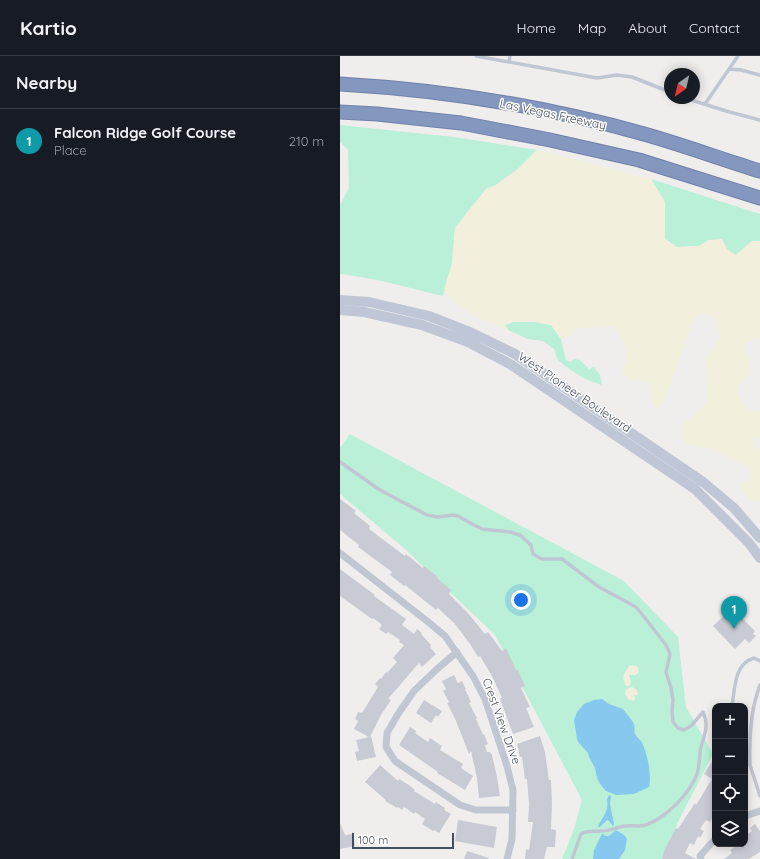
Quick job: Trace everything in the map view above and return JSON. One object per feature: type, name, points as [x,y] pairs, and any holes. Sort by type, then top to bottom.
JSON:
[{"type":"highway","name":"Las Vegas Freeway","points":[[340,84],[376,86],[468,96],[547,111],[644,134],[760,171]]},
{"type":"highway","points":[[340,112],[377,114],[461,123],[550,140],[639,160],[760,198]]},
{"type":"main road","name":"West Pioneer Boulevard","points":[[340,300],[368,302],[429,316],[472,332],[515,354],[704,482],[734,508],[760,538]]},
{"type":"main road","name":"West Pioneer Boulevard","points":[[340,310],[364,312],[422,325],[468,342],[510,364],[695,489],[749,543],[760,558]]},
{"type":"street","name":"Crest View Drive","points":[[340,553],[445,636],[473,676],[485,700],[508,766],[513,790],[512,839],[507,859]]},
{"type":"street","points":[[457,652],[437,668],[414,691],[398,714],[387,734],[386,747],[395,761],[460,805],[476,810],[513,810]]},
{"type":"street","points":[[748,815],[760,811]]},
{"type":"street","points":[[700,859],[700,856],[712,842]]},
{"type":"lane","points":[[476,56],[597,78],[617,76],[632,77],[664,90]]},
{"type":"lane","points":[[509,62],[510,56]]},
{"type":"lane","points":[[705,104],[738,56]]},
{"type":"lane","points":[[729,69],[741,70],[760,75]]},
{"type":"lane","points":[[700,102],[760,120]]},
{"type":"lane","points":[[340,462],[380,490],[428,515],[438,517],[453,515],[458,516],[482,529],[510,532],[520,535],[531,545],[533,554],[542,559],[562,560],[599,587],[636,608],[666,645],[670,654],[666,672],[673,700],[673,722],[678,728],[684,730],[691,726],[703,712],[707,722],[697,773],[685,794],[660,818],[644,826],[626,826],[601,832],[585,831],[581,834],[572,859]]},
{"type":"lane","points":[[732,703],[737,675],[741,666],[746,660],[754,658],[760,661]]},
{"type":"lane","points":[[760,685],[751,723],[749,744],[750,766],[758,784],[760,796]]},
{"type":"green space","points":[[340,125],[454,137],[537,150],[518,169],[496,185],[486,189],[455,228],[452,264],[443,296],[379,281],[340,274],[340,205],[349,188],[348,150],[340,142]]},
{"type":"green space","points":[[651,179],[760,214],[760,241],[752,241],[736,255],[709,240],[699,246],[677,247],[665,239],[665,202]]},
{"type":"green space","points":[[513,322],[534,322],[551,325],[561,339],[566,360],[570,362],[574,359],[580,360],[589,369],[594,367],[600,375],[602,385],[585,379],[568,368],[558,360],[554,349],[543,341],[528,339],[508,330],[505,325]]},
{"type":"green space","points":[[350,434],[624,581],[678,637],[686,707],[712,752],[712,756],[677,824],[665,859],[562,859],[574,829],[582,800],[495,635],[405,549],[340,494],[340,448]]},
{"type":"sand","points":[[537,150],[651,179],[665,202],[665,239],[677,247],[699,246],[709,240],[722,239],[727,249],[736,255],[752,241],[760,241],[760,338],[746,343],[745,351],[750,362],[751,373],[747,379],[737,387],[739,396],[744,404],[751,410],[760,411],[760,439],[757,436],[751,440],[760,451],[760,500],[754,502],[745,496],[740,490],[742,483],[749,481],[752,475],[749,468],[708,448],[686,444],[681,437],[681,426],[703,407],[708,397],[706,358],[721,338],[716,320],[704,313],[694,319],[663,405],[656,409],[648,381],[630,380],[622,372],[627,353],[622,339],[614,327],[578,328],[569,336],[561,339],[551,325],[540,323],[522,321],[511,323],[505,325],[508,330],[476,317],[456,304],[444,289],[452,264],[455,228],[486,189],[496,185],[518,169]]},
{"type":"sand","points":[[630,665],[637,666],[639,672],[636,675],[629,675],[631,683],[629,686],[626,686],[623,677]]},
{"type":"sand","points":[[632,687],[637,690],[638,693],[637,695],[634,695],[635,699],[633,701],[628,699],[625,693],[626,689]]},
{"type":"water","points":[[602,699],[609,704],[623,709],[634,724],[635,734],[641,741],[645,751],[649,770],[649,787],[634,794],[616,795],[606,791],[597,778],[595,768],[588,753],[577,739],[574,720],[577,712],[584,704]]},
{"type":"water","points":[[609,795],[611,796],[610,804],[614,824],[613,826],[607,820],[600,827],[598,827],[606,811],[607,799]]},
{"type":"water","points":[[616,830],[627,839],[625,850],[619,859],[593,859],[594,850],[602,834],[609,836]]},
{"type":"building","points":[[340,499],[356,511],[354,513],[370,526],[369,529],[405,556],[406,554],[423,568],[424,566],[438,577],[437,578],[451,590],[449,594],[467,612],[485,634],[488,632],[502,651],[506,648],[525,686],[521,688],[530,707],[526,708],[534,727],[513,734],[500,699],[502,698],[492,676],[480,656],[478,657],[455,624],[438,608],[436,610],[390,575],[392,572],[358,547],[359,545],[340,530]]},
{"type":"building","points":[[340,569],[406,619],[402,625],[414,634],[417,629],[422,633],[421,634],[431,645],[430,647],[436,654],[422,667],[419,663],[388,699],[391,700],[381,715],[370,737],[371,736],[376,757],[357,761],[355,752],[359,751],[356,740],[369,737],[354,729],[358,721],[355,719],[358,712],[362,713],[378,687],[375,684],[397,662],[393,658],[404,645],[399,642],[400,640],[388,632],[386,634],[379,629],[382,625],[373,618],[372,619],[340,596]]},
{"type":"building","points":[[732,608],[755,631],[753,634],[756,636],[749,643],[745,639],[735,649],[713,626]]},
{"type":"building","points":[[454,675],[458,683],[462,681],[466,689],[471,702],[469,703],[488,744],[485,745],[487,752],[490,752],[492,755],[500,796],[479,798],[477,778],[471,751],[469,754],[447,703],[449,702],[443,691],[446,689],[442,681]]},
{"type":"building","points":[[424,700],[442,711],[438,717],[436,715],[431,723],[416,713]]},
{"type":"building","points":[[410,727],[416,731],[415,733],[428,742],[430,738],[442,746],[440,750],[463,764],[461,768],[473,776],[465,790],[437,773],[438,772],[399,745]]},
{"type":"building","points":[[540,736],[545,752],[549,780],[551,780],[551,829],[556,830],[555,847],[547,847],[544,859],[525,859],[526,849],[529,850],[533,822],[528,822],[529,804],[527,779],[525,779],[522,757],[520,757],[517,744]]},
{"type":"building","points":[[712,762],[712,779],[704,774]]},
{"type":"building","points":[[380,765],[398,781],[399,779],[409,785],[415,790],[414,791],[435,804],[436,802],[445,808],[444,810],[451,814],[439,833],[422,824],[425,819],[415,812],[414,814],[404,807],[402,810],[385,801],[386,800],[365,782]]},
{"type":"building","points":[[712,779],[712,819],[710,822],[706,820],[700,829],[704,831],[700,838],[698,836],[694,845],[690,843],[685,853],[696,859],[662,859],[664,851],[676,828],[678,829],[695,803],[696,805]]},
{"type":"building","points":[[458,820],[497,827],[494,848],[455,841]]},
{"type":"building","points":[[340,823],[345,835],[353,834],[355,846],[340,849]]},
{"type":"building","points":[[755,824],[760,831],[760,852],[749,859],[724,859],[732,853],[730,850],[734,847],[748,847],[748,834],[752,831],[750,828]]},
{"type":"building","points":[[467,851],[489,858],[464,859]]},
{"type":"place","name":"Falcon Ridge Golf Course","points":[[734,629]]}]
